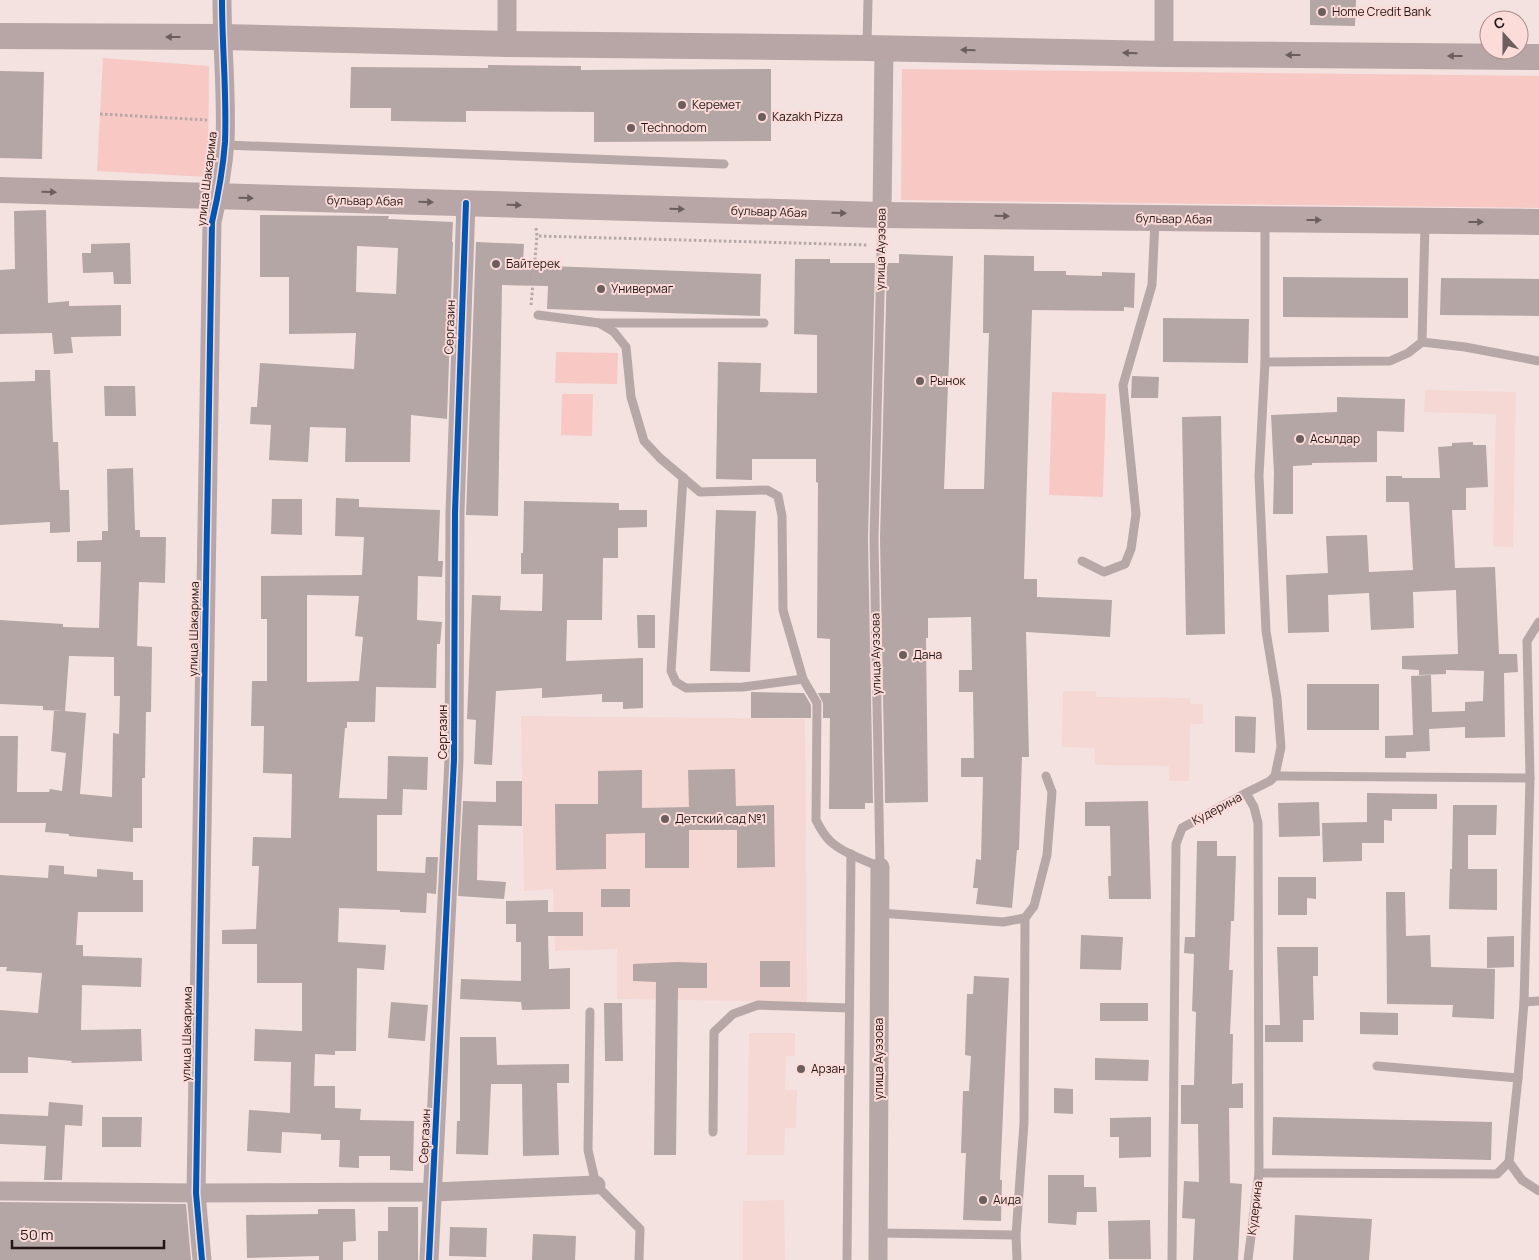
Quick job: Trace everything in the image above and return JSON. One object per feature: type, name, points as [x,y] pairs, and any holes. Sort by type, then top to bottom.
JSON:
[{"type":"main road","points":[[0,36],[222,37],[506,44],[876,48],[1164,54],[1539,56]]},
{"type":"main road","name":"бульвар Абая","points":[[0,190],[882,215],[1539,222]]},
{"type":"street","name":"улица Шакарима","points":[[202,1260],[196,1193],[212,222],[218,197],[225,136],[222,0]]},
{"type":"street","points":[[506,44],[507,0]]},
{"type":"street","points":[[1164,0],[1164,54]]},
{"type":"street","name":"улица Ауэзова","points":[[876,48],[882,215]]},
{"type":"street","name":"Сергазин","points":[[429,1260],[454,760],[455,512],[466,203]]},
{"type":"street","name":"улица Ауэзова","points":[[878,1260],[880,868]]},
{"type":"street","points":[[0,1191],[196,1193],[432,1192],[596,1185]]},
{"type":"lane","points":[[868,0],[876,48]]},
{"type":"lane","points":[[225,136],[724,164]]},
{"type":"lane","name":"улица Ауэзова","points":[[880,868],[874,539],[882,215]]},
{"type":"lane","points":[[1082,561],[1104,572],[1125,564],[1131,549],[1136,514],[1123,385],[1152,285],[1155,218]]},
{"type":"lane","points":[[1265,220],[1265,362],[1259,476],[1266,631],[1277,698],[1280,747],[1276,776]]},
{"type":"lane","points":[[1422,342],[1426,221]]},
{"type":"lane","points":[[538,315],[598,323],[764,323]]},
{"type":"lane","points":[[598,323],[614,332],[626,347],[631,397],[644,441],[660,458],[700,492],[768,490],[778,496],[782,516],[783,610],[803,679],[817,703],[816,820],[830,841],[880,868]]},
{"type":"lane","points":[[1265,362],[1390,361],[1408,353],[1422,342],[1465,347],[1539,362]]},
{"type":"lane","points":[[683,477],[671,671],[676,682],[686,688],[743,687],[803,679]]},
{"type":"lane","points":[[1259,1173],[1497,1174],[1509,1162],[1524,1002],[1530,778],[1526,641],[1539,622]]},
{"type":"lane","points":[[1017,1260],[1016,1235],[1024,1123],[1025,918],[1034,906],[1047,855],[1052,792],[1046,776]]},
{"type":"lane","points":[[1246,793],[1276,776],[1530,778]]},
{"type":"lane","name":"Кудерина","points":[[1172,1260],[1176,844],[1182,828],[1246,793],[1254,807],[1258,823],[1259,1173],[1248,1260]]},
{"type":"lane","points":[[847,1260],[851,854]]},
{"type":"lane","points":[[880,913],[1004,922],[1025,918]]},
{"type":"lane","points":[[1524,1002],[1539,1001]]},
{"type":"lane","points":[[714,1132],[714,1032],[733,1014],[758,1006],[849,1008]]},
{"type":"lane","points":[[590,1012],[588,1150],[596,1185],[640,1229],[639,1260]]},
{"type":"lane","points":[[1377,1066],[1518,1078]]},
{"type":"lane","points":[[1509,1162],[1522,1180],[1539,1191]]},
{"type":"lane","points":[[878,1233],[1016,1235]]},
{"type":"path","points":[[100,114],[208,120],[225,136]]},
{"type":"path","points":[[535,223],[537,236],[530,314],[538,315]]},
{"type":"path","points":[[537,236],[882,246]]},
{"type":"shaded area","points":[[103,58],[209,66],[208,177],[97,171]]},
{"type":"shaded area","points":[[902,69],[1539,76],[1539,208],[901,200]]},
{"type":"shaded area","points":[[556,352],[618,353],[617,384],[555,383]]},
{"type":"shaded area","points":[[1425,390],[1516,392],[1513,547],[1493,546],[1496,414],[1424,412]]},
{"type":"shaded area","points":[[1052,392],[1106,394],[1103,497],[1049,495]]},
{"type":"shaded area","points":[[562,394],[593,394],[592,436],[561,435]]},
{"type":"shaded area","points":[[1063,691],[1096,691],[1096,697],[1190,698],[1190,704],[1203,704],[1203,724],[1190,724],[1189,781],[1169,781],[1169,766],[1095,765],[1095,748],[1062,747]]},
{"type":"shaded area","points":[[521,716],[805,719],[807,1002],[617,999],[617,949],[555,951],[553,889],[524,891]]},
{"type":"shaded area","points":[[749,1033],[795,1033],[795,1056],[786,1056],[785,1090],[797,1090],[796,1128],[785,1128],[784,1155],[747,1155]]},
{"type":"shaded area","points":[[784,1200],[785,1260],[743,1260],[743,1201]]},
{"type":"building","points":[[1310,0],[1356,0],[1355,26],[1310,25]]},
{"type":"building","points":[[488,65],[581,66],[581,70],[771,69],[771,141],[594,142],[594,112],[466,111],[466,122],[391,121],[391,108],[350,108],[351,67],[488,68]]},
{"type":"building","points":[[0,71],[44,72],[42,159],[0,158]]},
{"type":"building","points":[[46,210],[48,303],[69,301],[69,306],[121,305],[121,336],[71,337],[73,353],[54,354],[52,333],[0,334],[0,270],[15,269],[14,211]]},
{"type":"building","points":[[260,215],[389,216],[388,219],[453,222],[447,419],[411,415],[410,462],[345,462],[346,428],[310,427],[308,462],[269,460],[271,425],[250,424],[251,407],[257,407],[260,363],[354,369],[356,333],[289,334],[289,277],[260,277]],"holes":[[[357,246],[398,248],[396,294],[356,292]]]},
{"type":"building","points":[[476,242],[524,244],[523,265],[761,274],[760,316],[547,309],[548,286],[502,285],[498,516],[466,515]]},
{"type":"building","points":[[130,243],[131,284],[114,284],[113,272],[83,273],[82,253],[91,253],[91,244]]},
{"type":"building","points":[[899,254],[953,256],[944,489],[984,489],[989,333],[983,333],[984,255],[1034,256],[1034,271],[1066,271],[1066,275],[1102,276],[1102,272],[1135,273],[1134,308],[1124,307],[1124,311],[1032,310],[1024,579],[1037,579],[1037,597],[1112,600],[1110,637],[1026,632],[1029,757],[1022,757],[1019,850],[1017,850],[1012,908],[976,904],[978,888],[973,888],[976,859],[981,860],[983,777],[961,777],[961,758],[974,758],[973,692],[959,692],[959,670],[972,670],[971,617],[928,618],[928,638],[926,638],[928,802],[885,803],[880,539],[887,263],[899,263]]},
{"type":"building","points":[[795,259],[830,259],[830,263],[875,263],[868,539],[873,803],[865,803],[865,809],[829,809],[830,718],[823,718],[823,703],[818,693],[830,693],[830,639],[817,638],[818,483],[816,482],[816,459],[752,459],[752,480],[716,479],[718,362],[761,363],[760,392],[817,393],[817,335],[794,334]]},
{"type":"building","points":[[1283,277],[1408,278],[1408,318],[1283,317]]},
{"type":"building","points":[[1441,278],[1539,279],[1539,316],[1440,315]]},
{"type":"building","points":[[1163,318],[1249,319],[1248,363],[1163,362]]},
{"type":"building","points":[[35,370],[50,370],[53,442],[58,442],[60,490],[69,490],[70,532],[50,533],[50,522],[0,525],[0,382],[35,381]]},
{"type":"building","points":[[1132,376],[1159,377],[1158,398],[1131,398]]},
{"type":"building","points":[[104,386],[135,386],[136,416],[105,416]]},
{"type":"building","points":[[1337,397],[1405,399],[1404,432],[1377,431],[1377,462],[1312,463],[1312,465],[1293,466],[1293,514],[1273,514],[1274,473],[1271,415],[1337,412]]},
{"type":"building","points":[[1221,416],[1225,634],[1186,635],[1182,417]]},
{"type":"building","points":[[1473,442],[1473,445],[1486,445],[1488,487],[1466,488],[1466,510],[1452,510],[1455,568],[1495,567],[1499,654],[1517,654],[1518,672],[1504,673],[1505,737],[1465,738],[1465,727],[1429,729],[1430,751],[1406,752],[1406,758],[1385,758],[1385,736],[1413,735],[1411,676],[1431,675],[1432,712],[1465,711],[1465,702],[1483,701],[1484,671],[1446,670],[1446,674],[1419,675],[1419,670],[1402,669],[1402,656],[1458,654],[1456,590],[1413,592],[1414,628],[1371,630],[1369,593],[1328,595],[1329,632],[1288,633],[1286,575],[1328,573],[1326,536],[1367,535],[1369,572],[1413,570],[1409,502],[1386,502],[1386,476],[1440,478],[1438,447],[1452,446],[1452,443]]},
{"type":"building","points":[[133,468],[135,530],[140,530],[140,537],[166,537],[165,583],[139,582],[137,646],[152,647],[151,712],[146,712],[145,778],[142,778],[142,828],[133,828],[133,842],[45,832],[46,823],[0,823],[0,736],[18,736],[17,792],[49,792],[50,789],[62,791],[66,753],[51,751],[54,710],[43,710],[43,706],[0,704],[0,620],[63,624],[63,627],[99,628],[101,562],[77,562],[77,541],[102,540],[102,531],[108,531],[107,469]],"holes":[[[69,656],[114,657],[114,696],[120,696],[119,734],[113,733],[112,797],[80,794],[86,713],[64,711]]]},
{"type":"building","points":[[336,498],[359,499],[359,507],[440,510],[438,561],[443,561],[442,577],[418,576],[417,620],[442,622],[440,644],[437,644],[436,688],[376,687],[375,722],[347,722],[347,728],[345,728],[339,798],[387,799],[388,756],[428,757],[427,790],[403,789],[402,815],[377,815],[377,871],[425,873],[426,857],[438,857],[436,894],[427,893],[426,913],[400,912],[400,910],[339,908],[338,942],[386,945],[384,970],[357,968],[356,1051],[335,1051],[335,1055],[315,1054],[314,1086],[335,1086],[335,1108],[361,1109],[360,1120],[414,1121],[413,1171],[390,1170],[390,1156],[359,1156],[359,1168],[339,1167],[340,1140],[321,1140],[321,1134],[282,1132],[281,1153],[247,1151],[249,1110],[290,1113],[291,1062],[254,1061],[255,1029],[302,1031],[302,983],[257,983],[257,944],[222,944],[222,930],[256,929],[259,866],[252,866],[253,837],[291,838],[292,774],[263,773],[264,726],[251,726],[252,681],[267,681],[267,619],[261,619],[261,576],[362,575],[364,537],[335,536]],"holes":[[[307,595],[359,596],[355,636],[363,637],[359,681],[307,682]]]},
{"type":"building","points":[[272,499],[302,499],[302,535],[271,534]]},
{"type":"building","points":[[524,501],[619,503],[619,510],[647,510],[647,527],[618,528],[618,558],[603,558],[602,620],[567,620],[566,661],[643,658],[643,708],[623,709],[623,702],[602,702],[602,694],[542,698],[542,688],[496,691],[492,765],[474,764],[476,720],[467,719],[472,595],[501,596],[500,610],[542,611],[543,574],[521,574]]},
{"type":"building","points":[[716,510],[756,511],[750,672],[710,671]]},
{"type":"building","points":[[637,615],[655,615],[655,648],[638,648]]},
{"type":"building","points":[[1307,684],[1379,684],[1379,730],[1307,730]]},
{"type":"building","points":[[751,692],[804,693],[811,705],[811,718],[751,718]]},
{"type":"building","points":[[1235,716],[1256,717],[1255,753],[1235,752]]},
{"type":"building","name":"Детский сад №1","points":[[735,769],[736,806],[774,805],[775,867],[737,868],[737,830],[689,830],[689,868],[645,868],[645,833],[606,834],[606,869],[556,870],[555,804],[598,804],[598,771],[642,770],[642,808],[689,807],[688,770]]},
{"type":"building","points":[[496,781],[522,781],[522,826],[478,825],[477,880],[506,882],[504,899],[458,896],[463,801],[496,802]]},
{"type":"building","points":[[1367,793],[1437,794],[1437,809],[1392,809],[1392,821],[1384,820],[1384,843],[1362,843],[1362,861],[1323,862],[1322,823],[1367,822]]},
{"type":"building","points":[[1148,801],[1151,899],[1109,899],[1108,876],[1111,876],[1110,826],[1085,826],[1085,802]]},
{"type":"building","points":[[1319,802],[1320,836],[1279,837],[1278,803]]},
{"type":"building","points":[[1453,805],[1497,805],[1496,835],[1468,835],[1468,869],[1497,869],[1497,910],[1449,909]]},
{"type":"building","points":[[1197,841],[1217,841],[1217,856],[1236,856],[1234,921],[1231,921],[1229,970],[1233,970],[1230,1034],[1233,1034],[1232,1084],[1243,1083],[1243,1108],[1229,1108],[1230,1183],[1242,1184],[1238,1260],[1193,1260],[1195,1219],[1182,1218],[1184,1181],[1199,1182],[1198,1124],[1181,1124],[1181,1085],[1194,1085],[1196,1012],[1192,1011],[1194,954],[1184,953],[1185,937],[1195,937]]},
{"type":"building","points":[[49,865],[64,866],[64,874],[97,877],[97,869],[133,872],[133,880],[143,880],[143,912],[78,912],[76,945],[83,945],[83,956],[142,958],[141,987],[82,985],[81,1030],[141,1029],[142,1061],[71,1063],[72,1061],[28,1057],[28,1073],[0,1073],[0,1010],[38,1013],[42,973],[6,971],[7,967],[0,967],[0,875],[48,878]]},
{"type":"building","points":[[1278,877],[1316,877],[1316,899],[1307,898],[1307,915],[1278,915]]},
{"type":"building","points":[[601,889],[630,889],[630,907],[601,907]]},
{"type":"building","points":[[1386,892],[1405,892],[1406,936],[1430,935],[1431,967],[1495,969],[1494,1019],[1452,1017],[1453,1005],[1387,1004]]},
{"type":"building","points":[[548,900],[548,912],[583,912],[583,936],[548,936],[549,969],[570,968],[570,1009],[522,1010],[521,1002],[460,999],[461,979],[521,981],[521,942],[516,942],[516,924],[506,924],[506,901]]},
{"type":"building","points":[[1081,935],[1123,937],[1121,970],[1080,969]]},
{"type":"building","points":[[1514,936],[1514,967],[1487,968],[1487,937]]},
{"type":"building","points":[[1277,947],[1318,947],[1318,976],[1313,976],[1314,1020],[1303,1020],[1303,1042],[1265,1042],[1265,1025],[1280,1025]]},
{"type":"building","points":[[760,961],[790,961],[790,987],[760,987]]},
{"type":"building","points":[[707,963],[707,988],[678,988],[676,1155],[654,1155],[656,982],[633,981],[633,964]]},
{"type":"building","points":[[974,976],[1009,978],[1000,1180],[1002,1180],[1001,1221],[963,1220],[966,1153],[961,1153],[963,1091],[969,1091],[971,1056],[965,1055],[967,994],[973,994]]},
{"type":"building","points":[[391,1002],[428,1005],[425,1041],[388,1038]]},
{"type":"building","points":[[604,1003],[622,1003],[623,1061],[605,1061]]},
{"type":"building","points":[[1100,1003],[1148,1003],[1148,1021],[1100,1021]]},
{"type":"building","points":[[1360,1012],[1398,1013],[1398,1035],[1360,1034]]},
{"type":"building","points":[[460,1037],[496,1037],[497,1065],[569,1064],[569,1083],[557,1083],[559,1155],[523,1156],[522,1084],[491,1084],[488,1155],[456,1154],[457,1121],[460,1121]]},
{"type":"building","points":[[1095,1058],[1149,1060],[1148,1081],[1095,1080]]},
{"type":"building","points":[[1054,1088],[1073,1089],[1073,1114],[1054,1113]]},
{"type":"building","points":[[49,1102],[83,1105],[82,1126],[65,1125],[62,1180],[44,1180],[46,1146],[0,1144],[0,1114],[48,1116]]},
{"type":"building","points":[[102,1117],[142,1117],[141,1147],[102,1147]]},
{"type":"building","points":[[1151,1117],[1151,1157],[1119,1158],[1119,1137],[1110,1137],[1110,1118]]},
{"type":"building","points":[[1273,1117],[1492,1122],[1491,1160],[1272,1155]]},
{"type":"building","points":[[1048,1175],[1084,1175],[1084,1187],[1096,1187],[1097,1212],[1077,1212],[1076,1225],[1048,1223]]},
{"type":"building","points":[[0,1202],[186,1204],[191,1260],[0,1260]]},
{"type":"building","points":[[388,1207],[418,1207],[418,1260],[378,1260],[378,1231],[388,1231]]},
{"type":"building","points":[[318,1209],[355,1209],[356,1241],[343,1242],[343,1260],[319,1260],[319,1256],[247,1258],[246,1215],[318,1214]]},
{"type":"building","points":[[1295,1215],[1372,1219],[1369,1260],[1293,1260]]},
{"type":"building","points":[[1150,1220],[1151,1259],[1109,1259],[1108,1221]]},
{"type":"building","points":[[450,1227],[487,1228],[486,1257],[449,1256]]},
{"type":"building","points":[[533,1234],[576,1236],[575,1260],[532,1260]]},
{"type":"cycle path","points":[[202,1260],[196,1193],[212,222],[222,172],[225,142],[222,0]]},
{"type":"cycle path","points":[[429,1260],[454,760],[455,512],[466,203]]},
{"type":"place","name":"Home Credit Bank","points":[[1322,12]]},
{"type":"place","name":"Керемет","points":[[682,105]]},
{"type":"place","name":"Kazakh Pizza","points":[[762,117]]},
{"type":"place","name":"Technodom","points":[[631,128]]},
{"type":"place","name":"Байтерек","points":[[496,264]]},
{"type":"place","name":"Универмаг","points":[[601,289]]},
{"type":"place","name":"Рынок","points":[[920,381]]},
{"type":"place","name":"Асылдар","points":[[1300,439]]},
{"type":"place","name":"Дана","points":[[903,655]]},
{"type":"place","name":"Детский сад №1","points":[[665,819]]},
{"type":"place","name":"Арзан","points":[[801,1069]]},
{"type":"place","name":"Аида","points":[[983,1200]]}]
